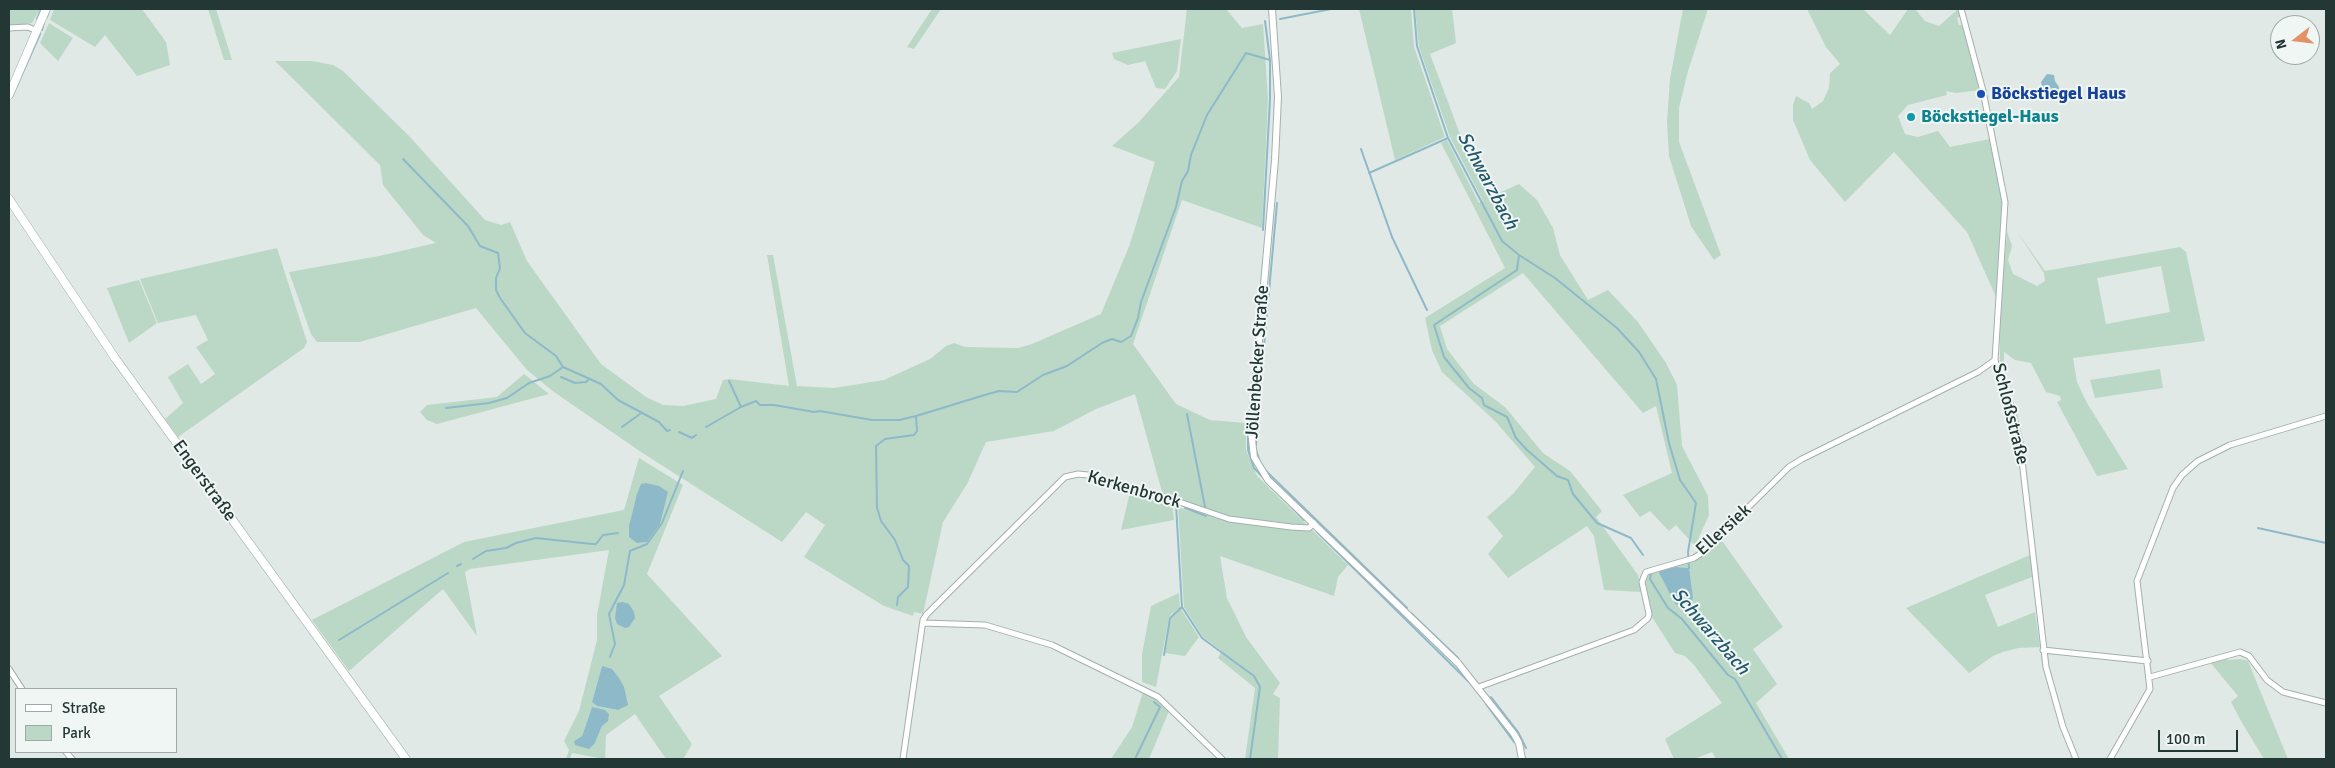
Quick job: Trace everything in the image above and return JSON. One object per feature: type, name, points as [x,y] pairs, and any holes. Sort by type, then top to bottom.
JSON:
[{"type":"main road","points":[[9,95],[46,9]]},
{"type":"main road","name":"Engerstraße","points":[[9,199],[120,366],[406,759]]},
{"type":"street","name":"Jöllenbecker Straße","points":[[1272,9],[1278,97],[1275,160],[1251,431],[1252,449],[1258,467],[1268,480],[1458,663],[1479,687],[1514,734],[1519,743],[1522,759]]},
{"type":"street","name":"Schloßstraße","points":[[1961,9],[1983,91],[2005,202],[1995,360],[2001,384],[2012,408],[2020,443],[2043,650],[2056,703],[2076,759]]},
{"type":"street","points":[[9,28],[28,27],[37,30]]},
{"type":"street","name":"Ellersiek","points":[[1479,687],[1634,630],[1647,621],[1649,614],[1643,592],[1643,576],[1646,572],[1689,559],[1703,552],[1722,536],[1789,467],[1802,459],[1978,372],[1995,360]]},
{"type":"street","points":[[2110,759],[2148,696],[2150,677],[2137,581],[2173,488],[2182,475],[2198,461],[2230,445],[2326,416]]},
{"type":"street","name":"Kerkenbrock","points":[[903,759],[923,623],[927,614],[1065,478],[1071,475],[1088,475],[1229,519],[1309,528],[1314,523]]},
{"type":"street","points":[[923,623],[986,625],[1052,644],[1158,696],[1222,759]]},
{"type":"street","points":[[2043,650],[2148,661]]},
{"type":"street","points":[[2150,677],[2240,652],[2249,656],[2267,680],[2284,692],[2326,702]]},
{"type":"street","points":[[9,670],[21,688]]},
{"type":"green space","points":[[9,9],[40,9],[32,23],[9,26]]},
{"type":"green space","points":[[54,9],[142,9],[166,42],[170,65],[137,76],[105,35],[95,47],[50,20]]},
{"type":"green space","points":[[208,9],[216,9],[232,60],[224,60]]},
{"type":"green space","points":[[932,9],[941,9],[914,49],[907,47]]},
{"type":"green space","points":[[1187,9],[1226,9],[1242,28],[1263,24],[1268,99],[1262,228],[1182,200],[1133,344],[1176,404],[1210,420],[1246,423],[1246,450],[1257,476],[1348,565],[1338,577],[1334,596],[1220,556],[1227,598],[1246,637],[1280,683],[1273,694],[1280,698],[1278,759],[1245,759],[1255,688],[1218,658],[1222,651],[1203,637],[1184,607],[1178,507],[1207,517],[1207,510],[1162,492],[1135,394],[1096,409],[1054,431],[986,442],[967,484],[943,522],[923,614],[914,612],[913,616],[884,606],[804,557],[825,525],[806,512],[782,542],[641,452],[554,392],[527,370],[476,308],[360,342],[317,342],[311,334],[289,272],[379,256],[436,243],[423,235],[383,185],[380,165],[275,61],[312,61],[333,65],[343,71],[410,137],[485,220],[501,225],[510,222],[527,261],[601,364],[646,397],[663,405],[683,406],[716,399],[723,380],[730,379],[789,386],[767,255],[773,255],[797,386],[834,388],[884,380],[930,359],[946,346],[954,343],[965,347],[1018,348],[1032,344],[1101,314],[1130,244],[1155,162],[1112,146],[1138,123],[1179,77]]},
{"type":"green space","points":[[1359,9],[1411,9],[1414,47],[1445,137],[1395,160]]},
{"type":"green space","points":[[1415,9],[1452,9],[1456,43],[1430,54],[1460,134],[1490,197],[1519,184],[1537,200],[1553,228],[1560,255],[1588,300],[1608,290],[1638,322],[1666,363],[1677,385],[1682,446],[1708,496],[1709,515],[1695,546],[1676,525],[1669,531],[1650,511],[1640,517],[1623,495],[1672,473],[1656,406],[1643,413],[1523,273],[1440,326],[1447,349],[1474,384],[1505,407],[1543,453],[1570,471],[1602,511],[1596,517],[1638,575],[1642,592],[1604,590],[1594,536],[1587,526],[1508,578],[1488,554],[1503,536],[1487,517],[1513,494],[1535,467],[1495,421],[1442,372],[1432,350],[1425,318],[1505,268],[1441,143],[1447,140],[1479,203],[1483,201],[1450,137],[1419,47]]},
{"type":"green space","points":[[1683,9],[1708,9],[1688,71],[1679,108],[1679,142],[1721,255],[1714,260],[1691,226],[1669,156],[1667,122],[1670,79]]},
{"type":"green space","points":[[1807,9],[1863,9],[1890,35],[1908,9],[1915,9],[1925,21],[1939,26],[1958,9],[1961,17],[1957,18],[1959,25],[1963,25],[1980,90],[1956,93],[1946,91],[1947,95],[1908,105],[1898,116],[1905,134],[1918,137],[1938,131],[1950,147],[1990,139],[2004,210],[1996,297],[1967,232],[1894,152],[1845,202],[1810,160],[1793,120],[1793,105],[1796,96],[1809,103],[1812,109],[1823,101],[1829,88],[1830,73],[1840,64],[1826,47]]},
{"type":"green space","points":[[49,23],[73,38],[58,61],[40,43]]},
{"type":"green space","points":[[1181,39],[1177,71],[1165,89],[1156,88],[1145,61],[1128,65],[1114,59],[1112,53]]},
{"type":"green space","points":[[2007,231],[2012,246],[2008,260],[2013,274],[2037,286],[2045,281],[2044,273],[2018,233],[2045,271],[2180,247],[2186,252],[2205,341],[2073,358],[2077,382],[2087,403],[2128,469],[2097,476],[2057,402],[2061,400],[2060,396],[2046,392],[2031,363],[2015,360],[2004,352],[2004,369],[2000,368],[2000,319]],"holes":[[[2161,266],[2170,312],[2106,324],[2097,278]]]},
{"type":"green space","points":[[277,248],[307,342],[304,348],[178,437],[165,419],[183,403],[168,377],[188,364],[201,384],[215,374],[196,347],[208,340],[196,315],[158,323],[140,279]]},
{"type":"green space","points":[[139,280],[157,323],[129,343],[107,288]]},
{"type":"green space","points":[[2160,369],[2163,388],[2095,398],[2090,380]]},
{"type":"green space","points":[[524,374],[549,394],[437,424],[427,420],[420,412],[427,405],[497,397]]},
{"type":"green space","points":[[639,458],[683,485],[647,574],[722,656],[659,696],[692,744],[683,759],[666,759],[635,714],[606,735],[605,759],[572,753],[570,759],[566,759],[569,750],[564,741],[579,711],[597,640],[597,615],[609,550],[470,569],[465,572],[477,636],[443,589],[349,671],[312,620],[464,542],[624,510]],"holes":[[[602,666],[618,710],[597,706],[592,702]],[[592,707],[596,708],[602,726],[595,743],[574,741],[582,736]]]},
{"type":"green space","points":[[1131,488],[1172,501],[1174,520],[1121,530]]},
{"type":"green space","points":[[1720,541],[1723,542],[1783,627],[1753,649],[1777,684],[1756,703],[1789,759],[1716,759],[1712,752],[1694,759],[1674,759],[1665,739],[1722,703],[1694,665],[1685,656],[1675,653],[1652,617],[1645,579],[1648,573],[1667,566],[1694,561]],"holes":[[[1676,567],[1689,568],[1675,604],[1658,571]]]},
{"type":"green space","points":[[2030,555],[2032,577],[1985,595],[1998,627],[2035,612],[2040,647],[2018,648],[2003,652],[1993,656],[1969,673],[1906,608]]},
{"type":"green space","points":[[1179,593],[1180,608],[1171,614],[1169,618],[1156,687],[1142,682],[1142,654],[1151,606]]},
{"type":"green space","points":[[1181,609],[1199,637],[1185,656],[1165,653],[1170,618],[1174,612]]},
{"type":"green space","points":[[2227,657],[2228,660],[2241,659],[2248,661],[2288,759],[2264,759],[2241,721],[2231,702],[2238,696],[2209,661]]},
{"type":"green space","points":[[1143,692],[1158,700],[1169,711],[1149,759],[1111,759],[1132,727]]},
{"type":"water","points":[[2047,74],[2054,75],[2059,87],[2058,97],[2049,100],[2045,99],[2041,82]]},
{"type":"water","points":[[646,483],[659,486],[668,492],[660,524],[647,542],[637,543],[629,537],[629,526],[637,494],[641,484]]},
{"type":"water","points":[[1676,567],[1689,568],[1693,598],[1689,603],[1675,604],[1658,571]]},
{"type":"water","points":[[617,603],[629,604],[635,618],[629,627],[625,628],[617,624],[615,618]]},
{"type":"water","points":[[602,666],[612,669],[619,678],[624,687],[628,705],[618,710],[597,706],[592,702]]},
{"type":"water","points":[[592,707],[605,710],[609,714],[608,721],[602,726],[595,743],[589,749],[575,745],[574,741],[582,736]]},
{"type":"waterway","points":[[37,19],[41,9]]},
{"type":"waterway","points":[[47,17],[50,9]]},
{"type":"waterway","points":[[1280,19],[1331,9]]},
{"type":"waterway","name":"Schwarzbach","points":[[1414,9],[1417,46],[1448,138],[1502,241],[1519,255],[1517,270],[1434,325],[1444,357],[1469,388],[1482,398],[1484,405],[1507,417],[1516,438],[1527,450],[1557,476],[1568,480],[1573,494],[1597,523],[1631,538],[1643,555]]},
{"type":"waterway","points":[[897,605],[898,597],[908,587],[909,566],[903,560],[895,540],[881,521],[877,508],[876,446],[885,439],[914,435],[917,431],[916,416],[999,391],[1017,392],[1043,375],[1067,366],[1102,343],[1112,339],[1121,342],[1131,336],[1138,318],[1141,302],[1176,207],[1182,181],[1188,171],[1191,155],[1207,115],[1246,53],[1270,60],[1265,21]]},
{"type":"waterway","points":[[42,30],[44,23]]},
{"type":"waterway","points":[[12,97],[40,34]]},
{"type":"waterway","points":[[1263,230],[1270,99],[1270,60]]},
{"type":"waterway","points":[[1369,173],[1448,138]]},
{"type":"waterway","points":[[1361,149],[1392,237],[1427,310]]},
{"type":"waterway","points":[[403,159],[468,226],[480,246],[498,253],[500,268],[496,278],[496,290],[500,298],[525,333],[556,356],[563,367]]},
{"type":"waterway","points":[[1258,413],[1277,203]]},
{"type":"waterway","points":[[1519,255],[1555,278],[1617,328],[1639,352],[1656,379],[1669,443],[1680,480],[1696,503],[1688,552],[1689,568]]},
{"type":"waterway","points":[[446,408],[489,403],[507,398],[529,383],[550,376],[563,367],[601,384],[618,400],[659,422],[667,431],[670,430]]},
{"type":"waterway","points":[[561,377],[575,383],[586,382],[589,379]]},
{"type":"waterway","points":[[729,381],[741,407],[756,401],[760,405],[774,405],[814,412],[820,411],[872,420],[899,420],[916,416]]},
{"type":"waterway","points":[[706,427],[741,407]]},
{"type":"waterway","points":[[622,427],[640,414]]},
{"type":"waterway","points":[[1187,414],[1205,507]]},
{"type":"waterway","points":[[1248,423],[1248,450],[1254,468],[1304,520]]},
{"type":"waterway","points":[[1256,445],[1257,425]]},
{"type":"waterway","points":[[679,432],[692,438],[696,435]]},
{"type":"waterway","points":[[1256,450],[1260,462]]},
{"type":"waterway","points":[[1265,470],[1407,608]]},
{"type":"waterway","points":[[610,657],[615,644],[609,614],[624,585],[630,551],[647,544],[662,523],[683,471]]},
{"type":"waterway","points":[[1176,505],[1182,607],[1202,638],[1254,676],[1260,687],[1250,759]]},
{"type":"waterway","points":[[1185,508],[1206,516]]},
{"type":"waterway","points":[[2258,528],[2326,543]]},
{"type":"waterway","points":[[1317,532],[1469,682]]},
{"type":"waterway","points":[[473,559],[486,551],[506,548],[516,543],[536,538],[596,544],[603,535],[618,533]]},
{"type":"waterway","points":[[457,566],[461,564]]},
{"type":"waterway","points":[[339,640],[448,573]]},
{"type":"waterway","name":"Schwarzbach","points":[[1651,573],[1650,579],[1668,608],[1682,619],[1728,675],[1735,679],[1782,759]]},
{"type":"waterway","points":[[1164,655],[1170,618],[1182,607]]},
{"type":"waterway","points":[[1411,613],[1458,658]]},
{"type":"waterway","points":[[1491,697],[1518,732],[1526,748]]},
{"type":"waterway","points":[[1135,759],[1160,707],[1154,702]]},
{"type":"waterway","points":[[1486,704],[1514,742]]},
{"type":"place","name":"Böckstiegel Haus","points":[[1981,94]]},
{"type":"place","name":"Böckstiegel-Haus","points":[[1911,117]]}]
